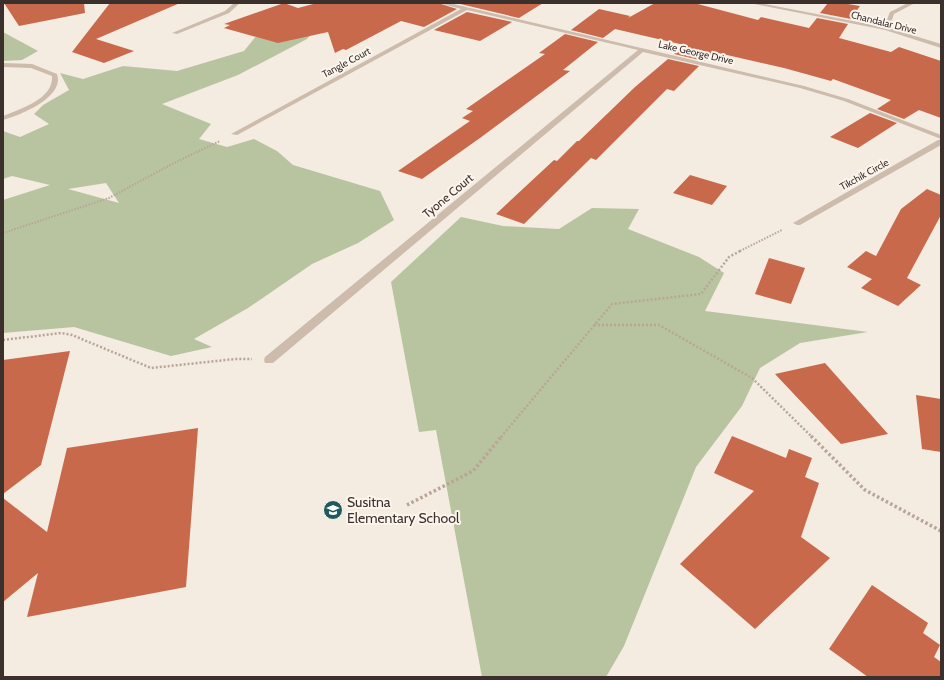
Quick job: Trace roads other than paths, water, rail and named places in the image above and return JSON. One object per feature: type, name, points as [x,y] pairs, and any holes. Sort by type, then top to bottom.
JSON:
[{"type":"street","points":[[175,33],[227,12],[237,3]]},
{"type":"street","name":"Lake George Drive","points":[[442,3],[802,86],[846,100],[941,137]]},
{"type":"street","name":"Chandalar Drive","points":[[752,3],[886,29],[941,46]]},
{"type":"street","points":[[886,29],[892,13],[912,3]]},
{"type":"street","name":"Tangle Court","points":[[235,134],[466,9]]},
{"type":"street","name":"Tyone Court","points":[[269,360],[642,50]]},
{"type":"street","points":[[3,65],[32,66],[55,75],[56,84],[50,94],[37,102],[3,118]]},
{"type":"street","name":"Tikchik Circle","points":[[797,223],[941,142]]},
{"type":"place","name":"Susitna Elementary School","points":[[333,510]]}]
